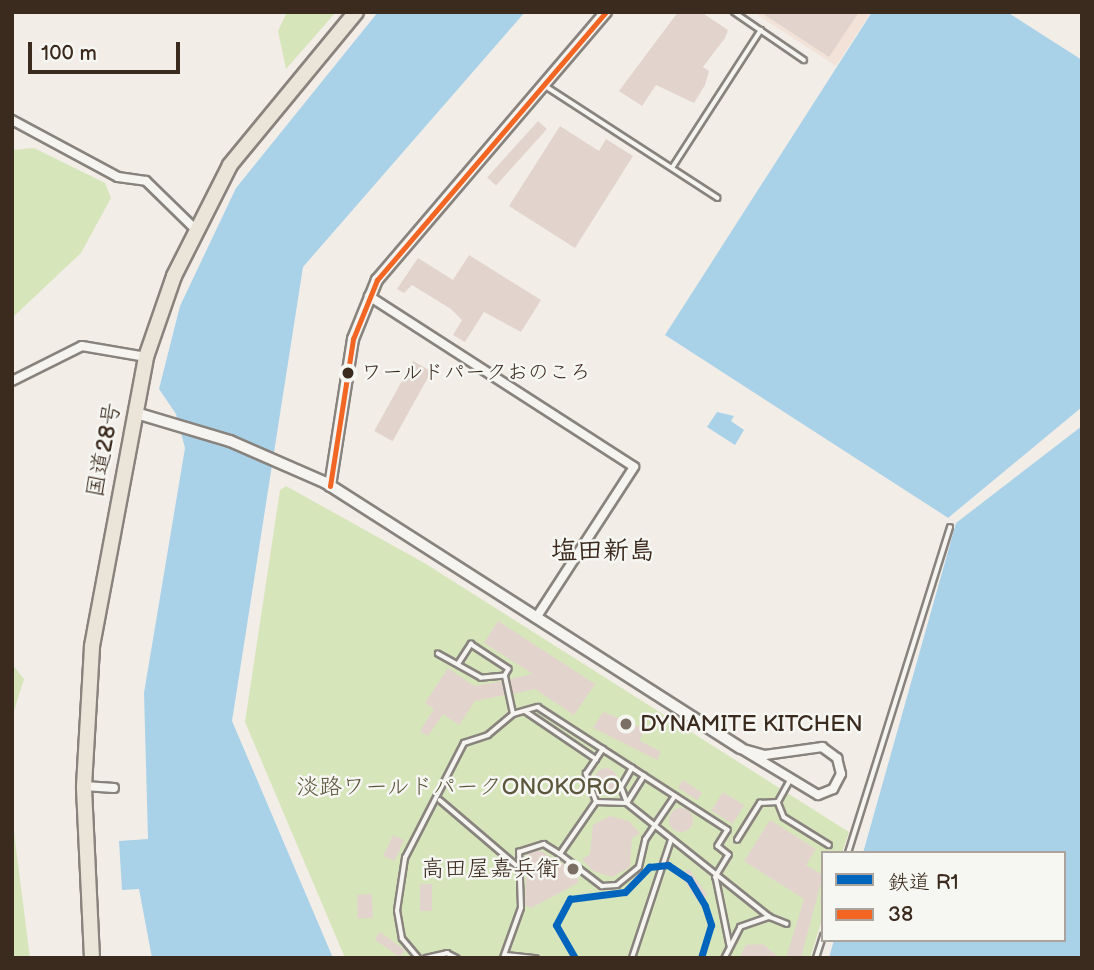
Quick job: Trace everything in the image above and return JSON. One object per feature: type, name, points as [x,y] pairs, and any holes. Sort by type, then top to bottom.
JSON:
[{"type":"highway","name":"国道28号","points":[[92,958],[84,786],[97,606],[146,357],[196,230],[246,142],[356,12]]},
{"type":"street","points":[[330,486],[353,340],[369,296],[388,263],[606,12]]},
{"type":"street","points":[[12,120],[118,177],[146,181],[196,230]]},
{"type":"street","points":[[369,296],[634,467],[536,618]]},
{"type":"street","points":[[12,381],[82,346],[146,357]]},
{"type":"street","points":[[135,412],[288,465],[330,486],[807,793],[824,794],[840,779],[840,763],[822,747],[765,755],[740,748]]},
{"type":"street","points":[[84,786],[114,788]]},
{"type":"lane","points":[[734,12],[804,60]]},
{"type":"lane","points":[[672,168],[761,30]]},
{"type":"lane","points":[[542,84],[718,198]]},
{"type":"lane","points":[[849,851],[950,528]]},
{"type":"lane","points":[[457,664],[471,644],[509,669],[505,676],[513,714]]},
{"type":"lane","points":[[438,654],[481,678],[505,676]]},
{"type":"lane","points":[[418,958],[402,940],[398,879],[440,800],[464,743],[488,735],[513,714],[538,707],[728,830],[718,846],[729,855],[716,877],[730,946]]},
{"type":"lane","points":[[525,711],[596,759]]},
{"type":"lane","points":[[596,802],[586,774],[603,749]]},
{"type":"lane","points":[[632,768],[621,787],[627,803],[716,877],[770,917],[787,924]]},
{"type":"lane","points":[[627,803],[644,776]]},
{"type":"lane","points":[[778,802],[789,782]]},
{"type":"lane","points":[[536,958],[504,956],[521,908],[516,865],[529,845],[560,854],[602,886],[617,885],[639,867],[645,840],[675,796]]},
{"type":"lane","points":[[440,800],[516,865]]},
{"type":"lane","points":[[596,802],[627,803]]},
{"type":"lane","points":[[560,854],[596,802]]},
{"type":"lane","points":[[737,840],[760,803],[778,802]]},
{"type":"lane","points":[[778,802],[784,817],[829,845]]},
{"type":"lane","points":[[632,958],[671,839]]},
{"type":"lane","points":[[725,958],[741,927],[770,917]]},
{"type":"lane","points":[[426,958],[447,953],[457,958]]},
{"type":"shaded area","points":[[753,12],[871,12],[836,66]]},
{"type":"green space","points":[[287,12],[336,12],[286,69],[278,31]]},
{"type":"green space","points":[[34,148],[105,183],[111,198],[81,253],[12,318],[12,150]]},
{"type":"green space","name":"淡路ワールドパークONOKORO","points":[[286,486],[426,564],[849,832],[843,851],[821,851],[821,923],[810,958],[345,958],[245,722],[280,490]]},
{"type":"green space","points":[[12,664],[24,679],[12,717]]},
{"type":"green space","points":[[12,810],[15,840],[30,958],[12,958]]},
{"type":"water","points":[[378,12],[525,12],[303,267],[232,721],[333,958],[152,958],[139,889],[122,890],[119,841],[148,839],[144,693],[185,448],[176,414],[159,389],[180,306],[236,188]]},
{"type":"water","points":[[872,12],[1007,12],[1082,60],[1082,958],[829,958],[833,942],[1066,942],[1066,851],[864,851],[956,523],[665,335]]},
{"type":"water","points":[[717,412],[734,416],[731,421],[744,430],[735,445],[707,427]]},
{"type":"pier","points":[[1082,407],[1082,426],[956,523],[948,518]]},
{"type":"building","points":[[678,12],[701,12],[728,30],[725,38],[703,67],[709,71],[705,85],[694,103],[656,85],[642,106],[619,91]]},
{"type":"building","points":[[760,12],[859,12],[829,57]]},
{"type":"building","points":[[538,121],[547,129],[496,186],[487,177]]},
{"type":"building","points":[[560,126],[599,151],[606,139],[633,156],[575,248],[509,206]]},
{"type":"building","points":[[469,255],[541,300],[521,332],[484,312],[465,342],[453,335],[462,320],[451,309],[412,285],[404,293],[397,289],[418,258],[453,280]]},
{"type":"building","points":[[413,361],[431,371],[393,441],[374,431]]},
{"type":"building","points":[[498,621],[595,684],[574,715],[535,689],[513,694],[510,679],[533,674],[484,643]]},
{"type":"building","points":[[448,668],[474,686],[502,681],[505,695],[475,701],[459,725],[443,714],[428,736],[420,731],[434,709],[425,703]]},
{"type":"building","points":[[603,712],[646,729],[639,740],[661,752],[657,760],[593,728]]},
{"type":"building","points":[[606,768],[614,771],[617,779],[614,787],[606,790],[598,787],[595,779],[598,771]]},
{"type":"building","points":[[683,780],[702,793],[697,800],[678,787]]},
{"type":"building","points":[[723,792],[744,805],[733,824],[711,811]]},
{"type":"building","points":[[681,808],[692,815],[693,820],[686,831],[681,832],[670,825],[669,820],[676,809]]},
{"type":"building","points":[[610,816],[629,821],[640,834],[632,838],[630,867],[612,877],[593,871],[582,859],[590,854],[593,825]]},
{"type":"building","points":[[770,820],[816,849],[806,865],[821,874],[821,883],[801,958],[786,958],[804,899],[744,861]]},
{"type":"building","points":[[393,835],[404,840],[395,861],[384,856]]},
{"type":"building","points":[[539,850],[578,873],[578,883],[531,908],[525,905],[527,854]]},
{"type":"building","points":[[689,869],[707,895],[698,902],[680,875]]},
{"type":"building","points":[[420,884],[432,884],[432,911],[420,911]]},
{"type":"building","points":[[372,894],[373,918],[358,919],[357,895]]},
{"type":"building","points":[[380,932],[405,950],[400,958],[375,939]]},
{"type":"building","points":[[763,944],[780,958],[739,958],[746,945]]},
{"type":"rail line","name":"R1","points":[[575,958],[556,925],[570,899],[625,892],[649,867],[668,865],[689,879],[705,906],[711,925],[701,958]]},
{"type":"transit line","name":"38","points":[[330,486],[353,339],[377,280],[606,12]]},
{"type":"place","name":"ワールドパークおのころ","points":[[348,373]]},
{"type":"place","name":"DYNAMITE KITCHEN","points":[[626,724]]},
{"type":"place","name":"高田屋嘉兵衛","points":[[573,869]]},
{"type":"district","name":"塩田新島","points":[[603,552]]}]
